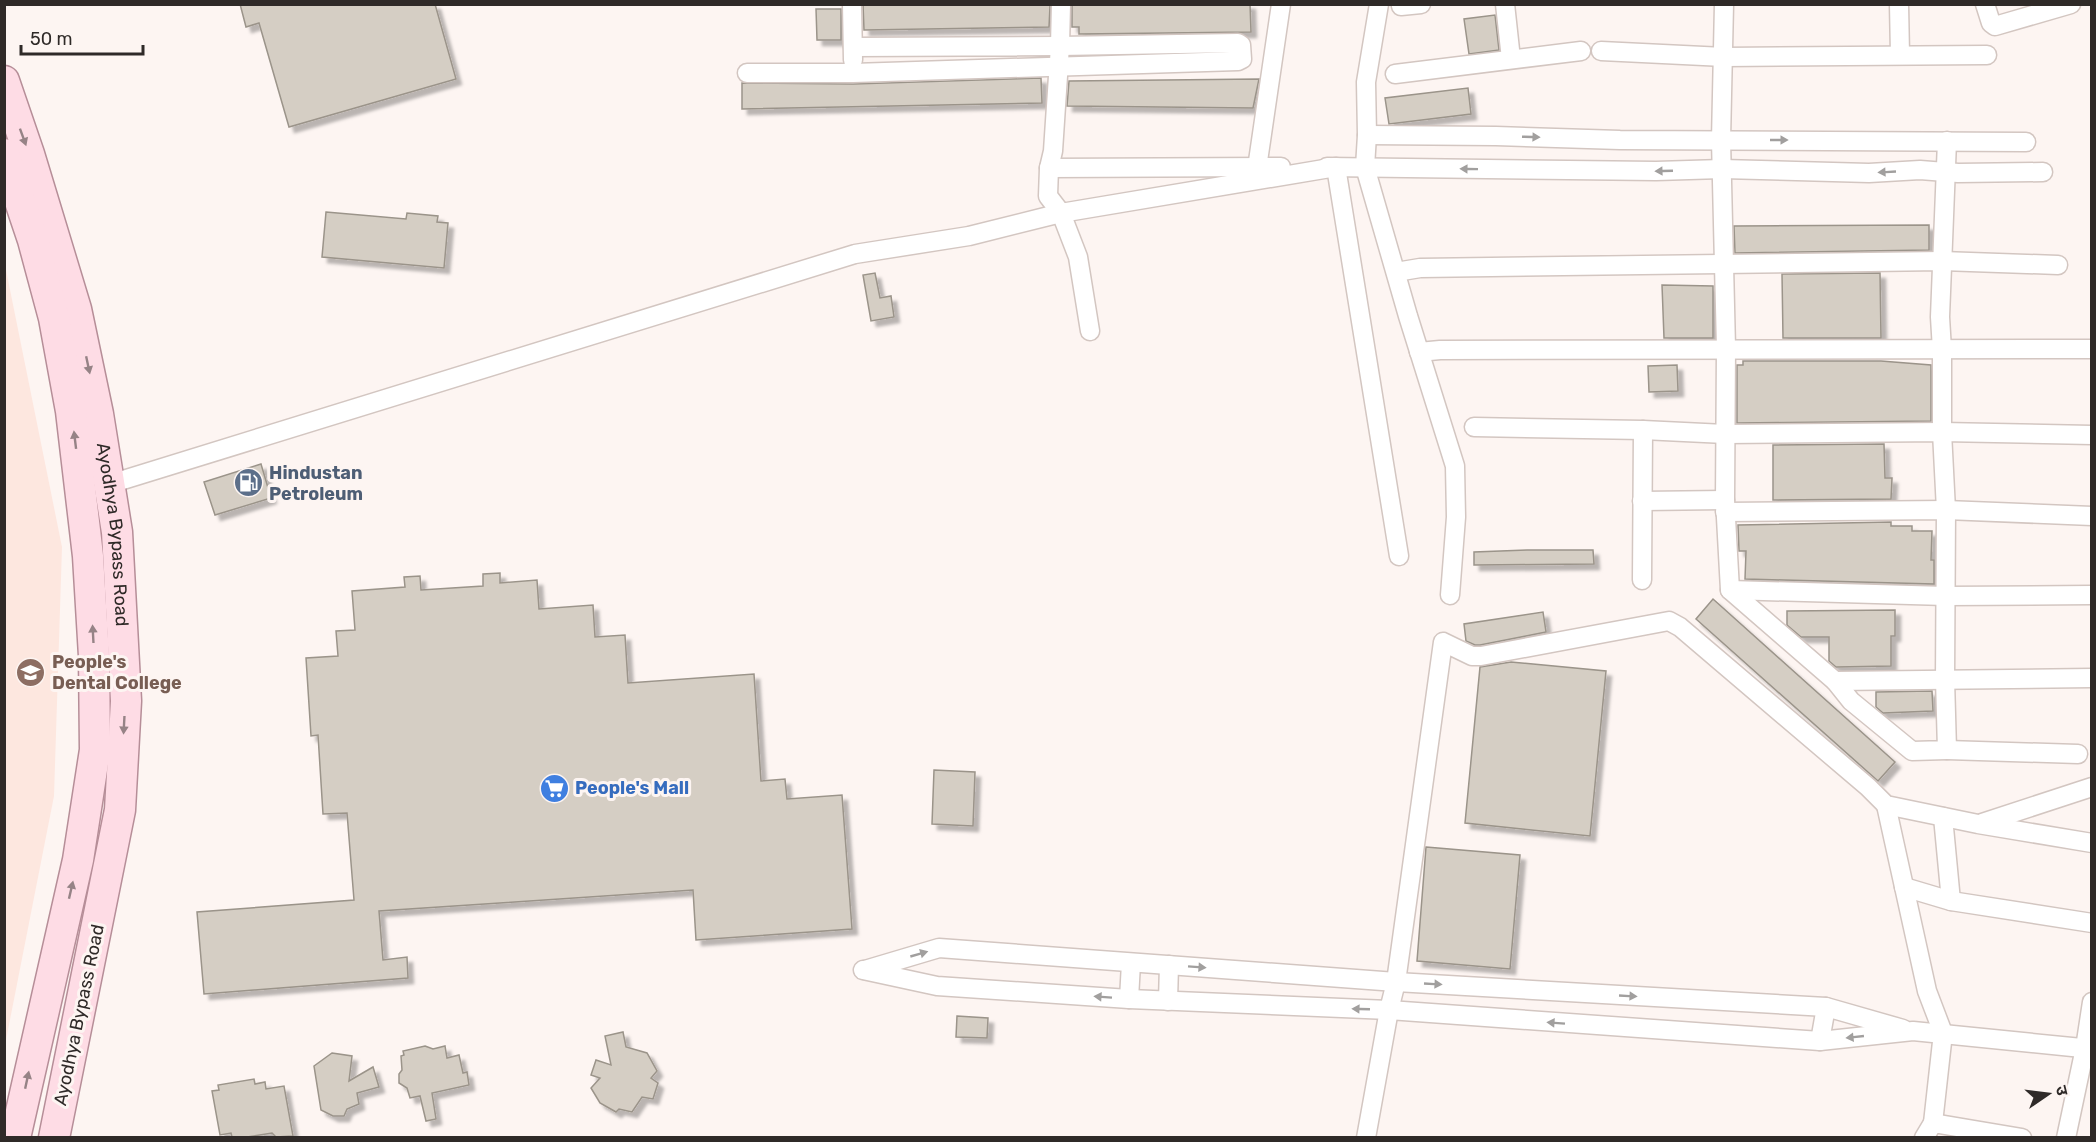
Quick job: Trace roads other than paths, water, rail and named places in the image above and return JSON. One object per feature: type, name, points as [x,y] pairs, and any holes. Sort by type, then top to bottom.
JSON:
[{"type":"main road","name":"Ayodhya Bypass Road","points":[[4,81],[29,154],[76,309],[69,332],[71,411],[86,537],[94,656],[95,750],[78,860],[15,1137]]},
{"type":"main road","name":"Ayodhya Bypass Road","points":[[4,154],[13,200],[33,240],[98,414],[117,532],[126,700],[120,810],[54,1137]]},
{"type":"main road","points":[[86,537],[117,532]]},
{"type":"street","points":[[852,4],[854,73]]},
{"type":"street","points":[[1061,4],[1053,151],[1049,168],[1048,196],[1061,213],[1078,257],[1090,331]]},
{"type":"street","points":[[1257,168],[1281,4]]},
{"type":"street","points":[[1379,4],[1366,82],[1365,167],[1455,466],[1456,517],[1449,595]]},
{"type":"street","points":[[1401,6],[1421,4]]},
{"type":"street","points":[[1505,4],[1511,59]]},
{"type":"street","points":[[1724,4],[1721,140],[1726,348],[1725,506],[1730,590],[1835,681],[1851,701],[1912,752],[1947,750],[2078,754]]},
{"type":"street","points":[[1899,4],[1900,55]]},
{"type":"street","points":[[1984,4],[1995,26],[2045,8],[2071,4]]},
{"type":"street","points":[[747,73],[854,73],[1238,61],[1242,59],[1241,45],[1238,43],[853,47]]},
{"type":"street","points":[[1395,74],[1581,51]]},
{"type":"street","points":[[1601,51],[1724,57],[1987,55]]},
{"type":"street","points":[[1367,135],[1620,140],[2026,142]]},
{"type":"street","points":[[1947,141],[1940,317],[1946,510],[1947,750]]},
{"type":"street","points":[[110,484],[855,254],[969,236],[1061,213],[1336,167]]},
{"type":"street","points":[[1336,167],[1399,556]]},
{"type":"street","points":[[1049,168],[1365,167],[1644,171],[1722,169],[1869,173],[1920,170],[2043,172]]},
{"type":"street","points":[[1396,272],[1420,268],[1942,261],[2058,265]]},
{"type":"street","points":[[1419,352],[1726,348],[2091,349]]},
{"type":"street","points":[[1474,427],[1725,434],[1942,432],[2091,435]]},
{"type":"street","points":[[1642,580],[1643,430]]},
{"type":"street","points":[[1642,501],[1725,506],[1946,510],[2091,516]]},
{"type":"street","points":[[1730,590],[1946,596],[2091,595]]},
{"type":"street","points":[[1366,1137],[1396,982],[1443,642],[1472,656],[1481,656],[1669,621],[1680,627],[1887,805],[1978,824],[2091,843]]},
{"type":"street","points":[[1835,681],[2091,678]]},
{"type":"street","points":[[1978,824],[2091,787]]},
{"type":"street","points":[[1887,805],[1927,992],[1943,1034],[1928,1130],[2022,1137]]},
{"type":"street","points":[[1943,817],[1951,902]]},
{"type":"street","points":[[1904,887],[1951,902],[2091,923]]},
{"type":"street","points":[[1913,1031],[1820,1041],[1389,1010],[1129,999],[937,986],[863,970],[939,948],[1396,982],[1826,1007],[1913,1031],[2088,1049]]},
{"type":"street","points":[[1129,999],[1131,963]]},
{"type":"street","points":[[1168,1001],[1169,965]]},
{"type":"street","points":[[2066,1137],[2088,1049],[2091,1002]]},
{"type":"street","points":[[1820,1041],[1826,1007]]},
{"type":"place","name":"Hindustan Petroleum","points":[[248,483]]},
{"type":"place","name":"People's Dental College","points":[[31,672]]},
{"type":"place","name":"People's Mall","points":[[554,788]]}]
